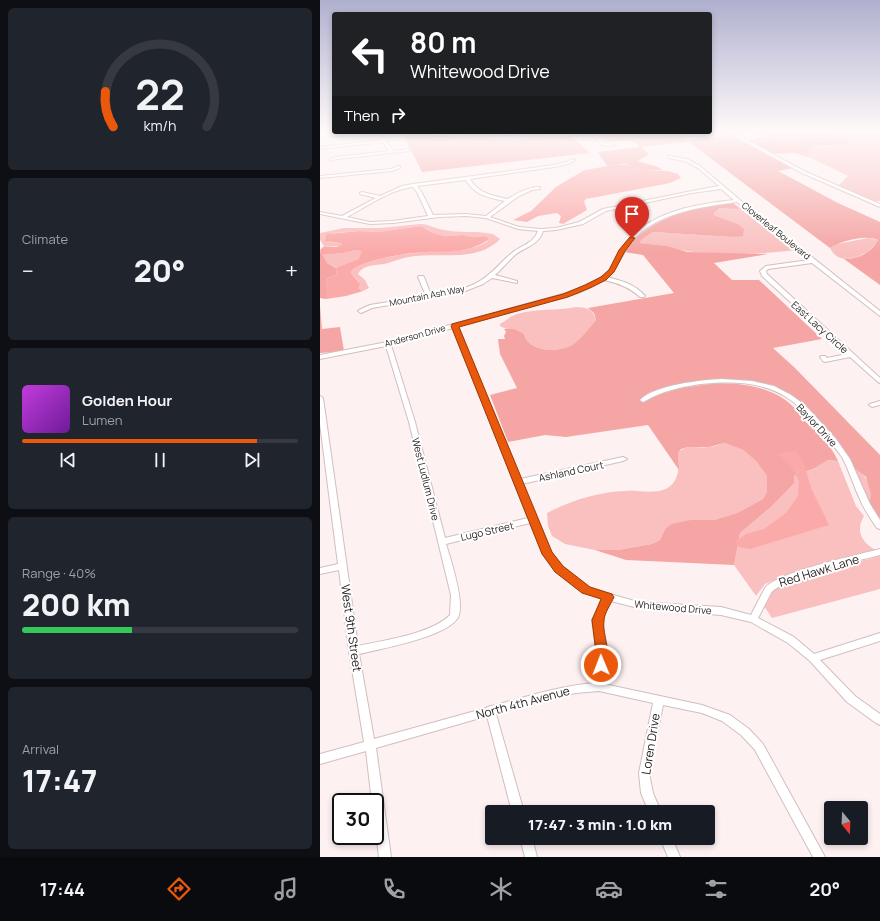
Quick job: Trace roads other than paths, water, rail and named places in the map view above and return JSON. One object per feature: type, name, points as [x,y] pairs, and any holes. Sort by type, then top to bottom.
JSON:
[{"type":"street","points":[[320,177],[371,172]]},
{"type":"street","points":[[342,218],[380,197],[413,185],[510,172]]},
{"type":"street","name":"Cloverleaf Boulevard","points":[[704,172],[880,314]]},
{"type":"street","points":[[803,172],[880,206]]},
{"type":"street","points":[[466,178],[477,192],[487,196],[510,201]]},
{"type":"street","points":[[413,185],[419,191],[431,217]]},
{"type":"street","points":[[487,217],[528,190],[538,188]]},
{"type":"street","points":[[320,213],[357,221],[382,223],[456,215],[487,217],[518,228],[541,230],[576,225],[601,212],[613,208],[692,192],[723,188]]},
{"type":"street","points":[[362,193],[380,197]]},
{"type":"street","name":"Anderson Drive","points":[[320,357],[388,344],[566,295],[588,287],[612,271],[622,250],[632,238],[650,225],[683,211],[738,201]]},
{"type":"street","name":"Mountain Ash Way","points":[[361,311],[370,307],[463,290],[481,283],[491,276],[512,256],[539,238],[541,230]]},
{"type":"street","name":"East Lacy Circle","points":[[813,261],[766,268],[763,271],[764,275],[880,381]]},
{"type":"street","points":[[491,276],[514,282]]},
{"type":"street","points":[[421,277],[429,297]]},
{"type":"street","points":[[603,278],[634,288],[642,296]]},
{"type":"street","name":"Whitewood Drive","points":[[455,326],[547,554],[559,569],[586,590],[638,605],[721,610],[753,619],[791,640],[813,658],[851,699],[880,720]]},
{"type":"street","name":"West Ludlum Drive","points":[[354,651],[436,630],[450,622],[454,616],[455,595],[412,422],[388,344]]},
{"type":"street","points":[[823,357],[826,360],[851,355]]},
{"type":"street","name":"Baylor Drive","points":[[643,400],[652,394],[701,382],[725,380],[741,381],[767,387],[788,395],[807,411],[838,447],[849,464],[865,504],[873,518],[880,526]]},
{"type":"street","name":"West 9th Street","points":[[320,398],[323,442],[354,651],[370,745],[385,857]]},
{"type":"street","points":[[872,405],[880,403]]},
{"type":"street","name":"Ashland Court","points":[[518,482],[623,459]]},
{"type":"street","name":"Lugo Street","points":[[441,542],[533,520]]},
{"type":"street","name":"Red Hawk Lane","points":[[753,619],[772,586],[787,579],[880,552]]},
{"type":"street","points":[[320,571],[342,566]]},
{"type":"street","points":[[599,687],[602,653],[598,620],[608,597]]},
{"type":"street","points":[[813,658],[880,637]]},
{"type":"street","name":"North 4th Avenue","points":[[320,760],[550,694],[576,689],[599,687],[702,709],[726,718],[745,732],[759,747],[819,857]]},
{"type":"street","name":"Loren Drive","points":[[652,805],[647,792],[644,773],[659,699]]},
{"type":"street","points":[[490,710],[516,805]]},
{"type":"street","points":[[528,845],[531,857]]},
{"type":"street","points":[[669,845],[674,857]]}]
